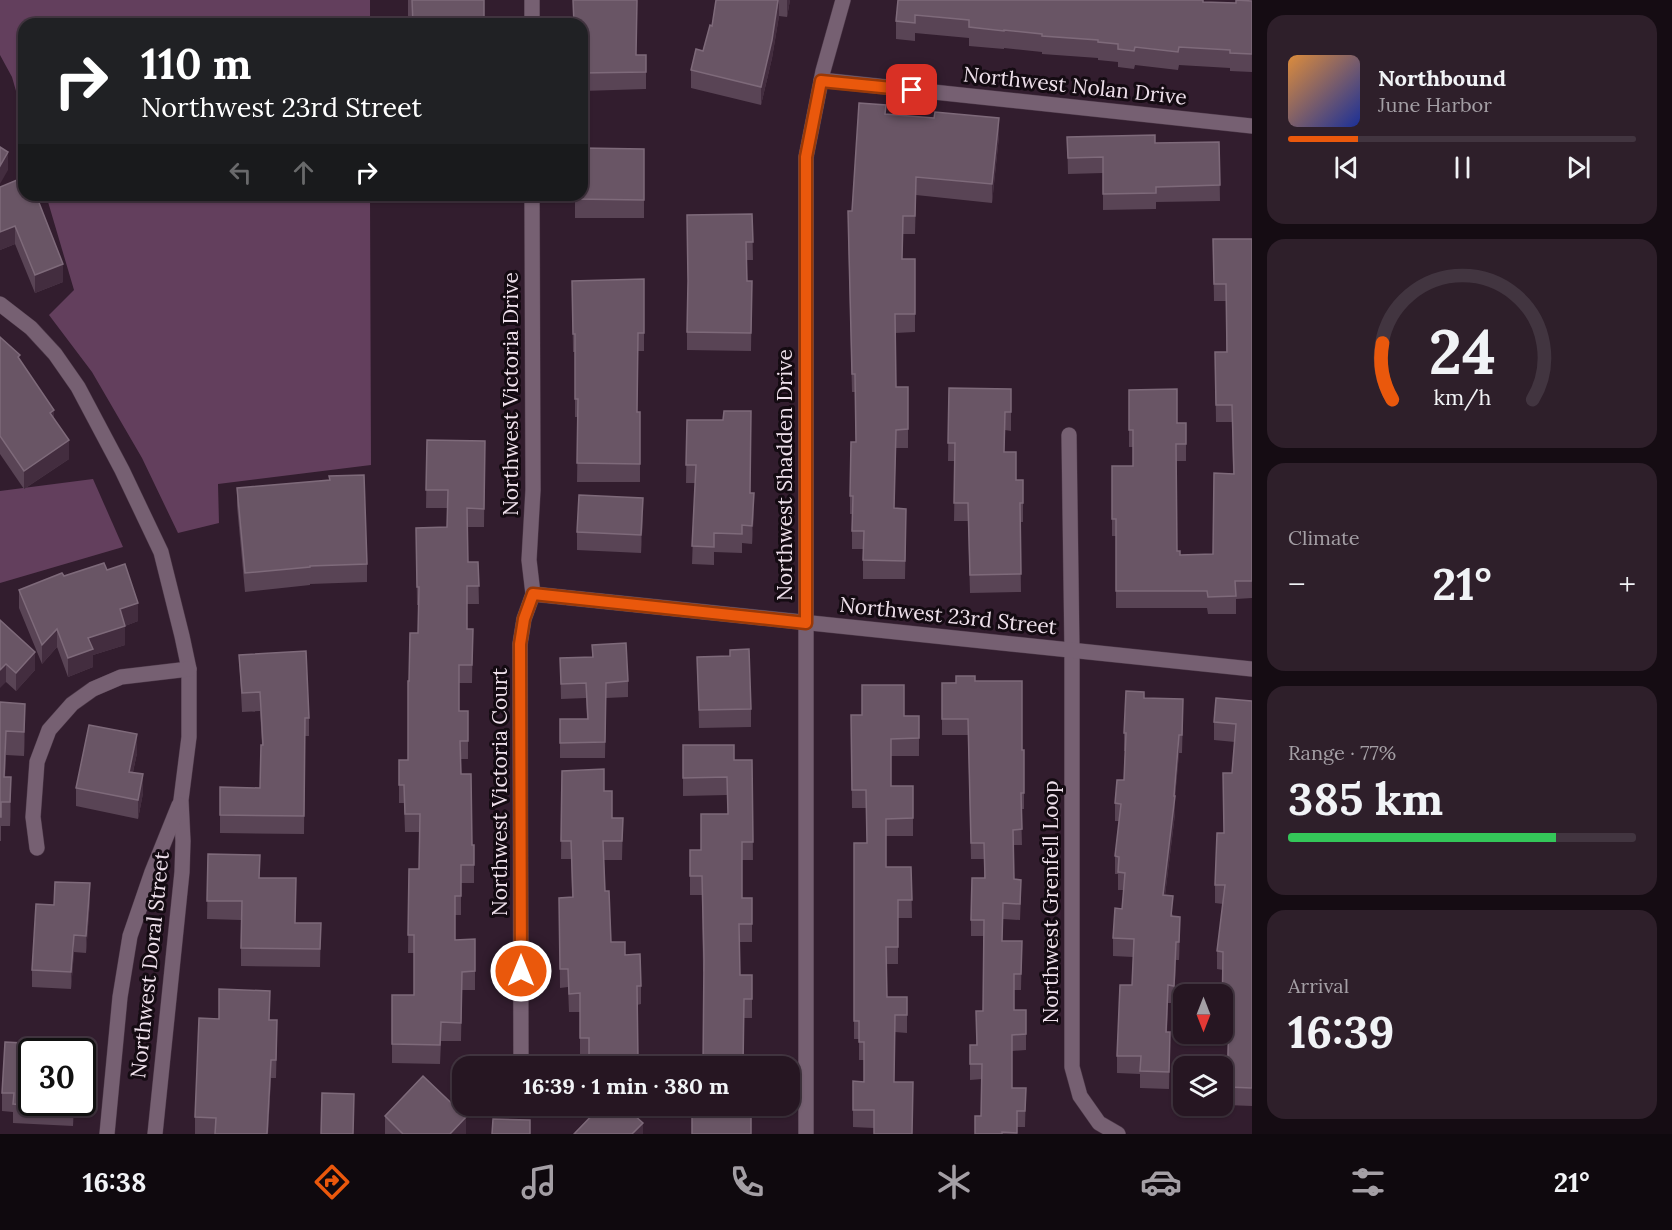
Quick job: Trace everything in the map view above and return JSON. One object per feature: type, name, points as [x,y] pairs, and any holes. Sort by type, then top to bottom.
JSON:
[{"type":"street","points":[[532,0],[532,18]]},
{"type":"street","name":"Northwest Shadden Drive","points":[[806,1134],[806,157],[821,81],[843,0]]},
{"type":"street","name":"Northwest Nolan Drive","points":[[821,81],[1252,126]]},
{"type":"street","name":"Northwest Victoria Drive","points":[[532,201],[533,490],[529,560],[533,594]]},
{"type":"street","name":"Northwest Doral Street","points":[[0,304],[31,328],[55,354],[78,387],[122,470],[160,552],[189,669],[189,737],[181,800],[182,872],[155,1134]]},
{"type":"street","name":"Northwest Grenfell Loop","points":[[1069,435],[1072,651],[1072,1067],[1080,1096],[1099,1123],[1118,1134]]},
{"type":"street","name":"Northwest 23rd Street","points":[[533,594],[1252,669]]},
{"type":"street","name":"Northwest Victoria Court","points":[[521,1056],[520,644],[524,619],[533,594]]},
{"type":"street","points":[[37,848],[33,817],[37,762],[49,730],[72,704],[93,689],[121,677],[189,669]]},
{"type":"street","name":"Northwest Doral Street","points":[[106,1134],[120,997],[130,936],[181,800]]},
{"type":"shaded area","points":[[0,0],[370,0],[370,18],[18,18],[18,98],[12,77],[0,55]]},
{"type":"shaded area","points":[[48,201],[370,201],[371,465],[218,484],[219,523],[178,533],[142,458],[92,372],[49,315],[74,290]]},
{"type":"shaded area","points":[[93,479],[123,547],[0,583],[0,491]]},
{"type":"building","points":[[412,0],[484,0],[484,18],[413,18]]},
{"type":"building","points":[[573,0],[637,0],[636,55],[646,55],[646,72],[588,73],[588,18],[574,18]]},
{"type":"building","points":[[716,0],[778,0],[761,87],[691,70],[696,49],[703,51],[710,25],[712,26]]},
{"type":"building","points":[[898,0],[1203,0],[1203,2],[1236,3],[1236,0],[1252,1],[1252,54],[1230,53],[1230,50],[1179,47],[1178,52],[1135,47],[1134,51],[1118,49],[1118,44],[1098,42],[1098,40],[969,27],[969,20],[915,15],[915,23],[896,21]]},
{"type":"building","points":[[859,103],[886,105],[885,114],[934,118],[935,112],[999,118],[992,184],[916,177],[915,216],[903,216],[902,259],[915,259],[915,314],[895,314],[896,387],[908,387],[908,429],[896,430],[894,508],[906,509],[905,561],[863,560],[864,531],[852,531],[851,442],[856,442],[848,211],[852,211]]},
{"type":"building","points":[[1155,135],[1155,143],[1219,142],[1220,185],[1156,187],[1156,193],[1103,194],[1103,157],[1068,158],[1067,137]]},
{"type":"building","points":[[0,147],[8,152],[0,166]]},
{"type":"building","points":[[588,148],[644,149],[644,200],[588,199]]},
{"type":"building","points":[[18,180],[18,201],[38,201],[63,264],[35,275],[15,226],[0,232],[0,187]]},
{"type":"building","points":[[752,214],[753,242],[746,242],[747,281],[752,281],[751,333],[687,332],[687,215]]},
{"type":"building","points":[[1213,239],[1252,239],[1252,581],[1235,581],[1236,596],[1208,597],[1207,591],[1116,591],[1116,519],[1112,519],[1112,466],[1133,466],[1133,430],[1129,430],[1129,390],[1177,389],[1177,423],[1186,423],[1186,444],[1176,444],[1177,551],[1180,551],[1180,555],[1213,554],[1214,473],[1234,474],[1232,405],[1216,405],[1215,352],[1227,352],[1226,284],[1214,284]]},
{"type":"building","points":[[644,279],[644,333],[638,333],[637,412],[640,412],[640,464],[577,463],[578,399],[575,399],[572,281]]},
{"type":"building","points":[[0,337],[20,355],[18,357],[54,410],[50,413],[69,440],[24,471],[0,436]]},
{"type":"building","points":[[949,388],[1011,389],[1011,412],[1005,412],[1004,452],[1016,452],[1016,480],[1023,480],[1023,503],[1020,503],[1021,574],[970,575],[968,503],[954,503],[955,443],[948,443]]},
{"type":"building","points":[[724,411],[751,411],[750,493],[754,493],[752,526],[742,525],[742,534],[714,533],[714,547],[692,546],[696,465],[686,465],[687,420],[723,420]]},
{"type":"building","points":[[427,440],[485,441],[484,509],[467,508],[468,562],[478,562],[479,586],[467,586],[467,629],[473,629],[472,665],[459,665],[459,711],[468,711],[468,741],[460,741],[461,774],[471,774],[474,865],[461,865],[461,896],[455,896],[455,940],[475,939],[475,971],[462,972],[461,1023],[441,1022],[440,1045],[392,1044],[392,995],[414,995],[414,935],[408,935],[409,869],[419,869],[420,814],[405,814],[404,785],[399,785],[399,760],[408,760],[410,633],[418,633],[419,587],[417,587],[416,528],[447,527],[448,490],[426,490]]},
{"type":"building","points":[[364,475],[367,564],[310,566],[245,573],[237,488],[330,480],[329,476]]},
{"type":"building","points":[[579,495],[643,498],[641,535],[577,532]]},
{"type":"building","points":[[104,563],[107,570],[125,564],[138,603],[120,609],[125,626],[88,638],[93,649],[68,658],[57,629],[42,645],[19,590],[62,573],[64,576]]},
{"type":"building","points":[[0,620],[35,652],[16,673],[6,664],[0,670]]},
{"type":"building","points":[[626,643],[628,681],[606,683],[605,742],[560,743],[560,719],[588,719],[586,683],[561,684],[560,658],[593,657],[592,645]]},
{"type":"building","points":[[749,649],[751,709],[699,710],[697,657],[730,656],[730,650]]},
{"type":"building","points":[[306,651],[309,718],[305,718],[304,816],[220,815],[220,787],[260,788],[261,745],[263,745],[260,692],[242,693],[239,655]]},
{"type":"building","points":[[956,676],[975,676],[975,681],[1022,681],[1024,793],[1021,793],[1022,829],[1013,830],[1014,879],[1021,880],[1020,904],[1003,903],[1002,941],[1022,941],[1021,974],[1014,974],[1014,1010],[1026,1010],[1026,1034],[1012,1035],[1012,1088],[1026,1088],[1025,1111],[1017,1111],[1017,1133],[975,1134],[975,1116],[981,1116],[982,1064],[970,1064],[970,1045],[977,1045],[976,1011],[983,1011],[984,920],[971,920],[972,878],[985,878],[984,843],[971,843],[968,719],[942,719],[942,683],[956,683]]},
{"type":"building","points":[[862,685],[904,685],[904,716],[919,716],[919,738],[891,739],[891,786],[913,786],[913,818],[886,819],[886,867],[911,867],[912,900],[898,900],[898,947],[886,947],[887,997],[907,997],[907,1015],[895,1015],[894,1082],[913,1082],[912,1134],[874,1134],[874,1110],[853,1110],[853,1081],[864,1082],[864,1042],[859,1042],[859,1021],[854,1021],[854,843],[867,843],[866,790],[852,790],[851,715],[862,715]]},
{"type":"building","points":[[1126,691],[1144,692],[1144,698],[1183,699],[1182,735],[1179,735],[1175,796],[1163,895],[1173,896],[1171,916],[1180,917],[1174,984],[1168,985],[1166,1032],[1170,1032],[1169,1072],[1140,1071],[1141,1056],[1117,1056],[1120,985],[1132,985],[1134,939],[1113,938],[1115,908],[1122,909],[1125,873],[1118,872],[1119,857],[1115,856],[1121,804],[1115,803],[1117,780],[1124,780],[1126,733],[1124,733]]},
{"type":"building","points":[[1216,698],[1252,701],[1252,1088],[1233,1087],[1233,1056],[1228,1056],[1228,1044],[1233,1044],[1233,984],[1223,984],[1223,952],[1217,951],[1225,885],[1215,885],[1217,833],[1224,833],[1223,773],[1232,773],[1236,724],[1214,722]]},
{"type":"building","points":[[0,702],[25,704],[24,732],[6,731],[4,777],[11,777],[10,802],[1,802],[1,817],[0,817]]},
{"type":"building","points":[[89,725],[137,734],[129,772],[143,774],[138,800],[76,788]]},
{"type":"building","points":[[683,745],[734,745],[734,760],[752,760],[753,842],[742,842],[742,898],[752,898],[752,924],[739,924],[740,975],[752,975],[752,999],[744,999],[743,1056],[703,1056],[702,876],[690,876],[690,850],[701,850],[701,814],[728,814],[727,777],[683,778]]},
{"type":"building","points":[[604,769],[604,791],[612,791],[612,818],[623,818],[622,841],[603,841],[605,891],[609,891],[611,942],[625,942],[625,955],[640,954],[641,986],[637,986],[638,1056],[589,1056],[589,1038],[580,1038],[580,993],[569,994],[568,969],[560,969],[559,898],[573,897],[571,841],[561,841],[562,771]]},
{"type":"building","points":[[208,854],[260,855],[259,878],[296,878],[295,923],[321,923],[320,949],[241,948],[242,901],[207,901]]},
{"type":"building","points":[[55,882],[90,883],[86,936],[74,935],[71,972],[32,970],[36,904],[54,905]]},
{"type":"building","points":[[219,989],[270,991],[269,1020],[277,1020],[276,1060],[271,1060],[267,1134],[215,1134],[216,1118],[195,1117],[199,1018],[219,1019]]},
{"type":"building","points":[[5,1042],[18,1043],[18,1104],[13,1104],[14,1093],[2,1093]]},
{"type":"building","points":[[423,1076],[452,1104],[452,1116],[466,1117],[450,1134],[403,1134],[385,1116]]},
{"type":"building","points":[[322,1093],[354,1094],[353,1134],[321,1134]]},
{"type":"building","points":[[591,1116],[635,1116],[643,1123],[632,1134],[574,1134]]},
{"type":"building","points":[[692,1116],[751,1116],[751,1134],[692,1134]]},
{"type":"building","points":[[493,1119],[530,1120],[530,1134],[492,1134]]},
{"type":"route","points":[[521,971],[520,644],[524,619],[533,594],[806,623],[806,157],[821,81],[912,90]]}]
